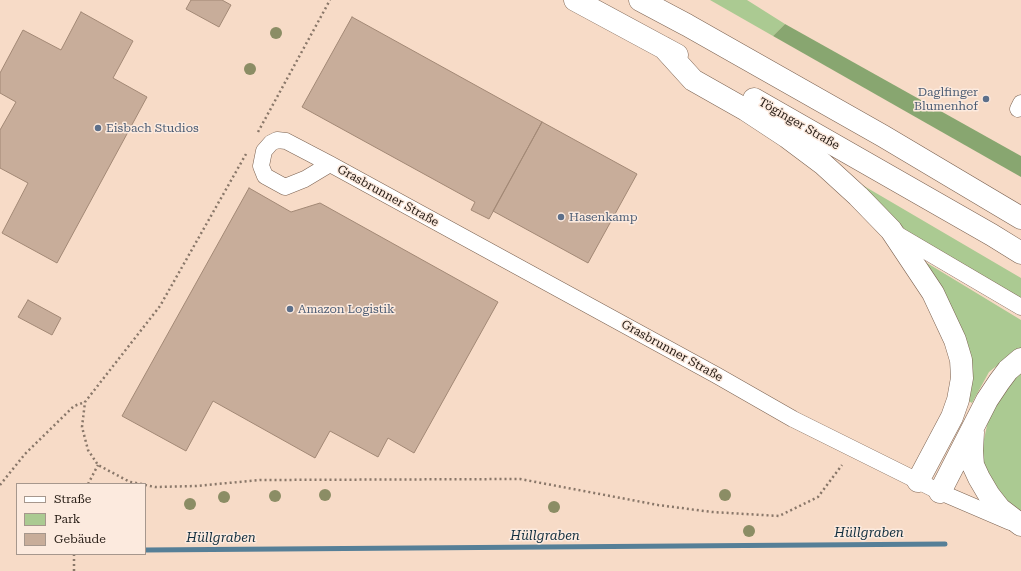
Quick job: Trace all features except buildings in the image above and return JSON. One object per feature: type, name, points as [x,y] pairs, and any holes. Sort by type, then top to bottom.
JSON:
[{"type":"highway","name":"Töginger Straße","points":[[575,0],[664,48],[904,184],[1021,253]]},
{"type":"highway","points":[[640,0],[883,136],[1021,218]]},
{"type":"highway","points":[[664,48],[694,80],[746,110],[787,137],[823,164],[858,196],[890,230],[933,293],[955,340],[960,360],[962,378],[958,400],[952,417],[918,482]]},
{"type":"highway","points":[[940,492],[975,424],[999,382],[1008,370],[1021,359]]},
{"type":"highway","points":[[975,424],[972,451],[973,465],[989,495],[1000,509],[1021,526]]},
{"type":"street","name":"Grasbrunner Straße","points":[[330,164],[794,419],[918,482],[1021,526]]},
{"type":"street","points":[[890,230],[1021,307]]},
{"type":"path","points":[[255,138],[330,0]]},
{"type":"path","points":[[136,483],[130,482],[98,465],[88,450],[82,427],[85,402],[160,306],[248,151]]},
{"type":"path","points":[[0,485],[25,454],[74,406],[85,402]]},
{"type":"path","points":[[89,483],[98,465]]},
{"type":"path","points":[[146,485],[156,487],[196,486],[260,480],[520,479],[689,509],[712,512],[779,516],[818,497],[842,465]]},
{"type":"path","points":[[74,555],[74,571]]},
{"type":"green space","points":[[710,0],[747,0],[785,24],[773,36]]},
{"type":"green space","points":[[785,24],[1021,156],[1021,177],[773,36]]},
{"type":"green space","points":[[835,169],[1021,278],[1021,301],[893,225]]},
{"type":"green space","points":[[922,260],[1021,320],[1021,348],[989,372],[972,403],[967,400]]},
{"type":"green space","points":[[1021,373],[1021,512],[1005,504],[989,484],[981,453],[988,421],[998,401],[1011,381]]},
{"type":"waterway","name":"Hüllgraben","points":[[146,550],[945,544]]},
{"type":"place","name":"Daglfinger Blumenhof","points":[[986,99]]},
{"type":"place","name":"Eisbach Studios","points":[[98,128]]},
{"type":"place","name":"Hasenkamp","points":[[561,217]]},
{"type":"place","name":"Amazon Logistik","points":[[290,309]]}]
